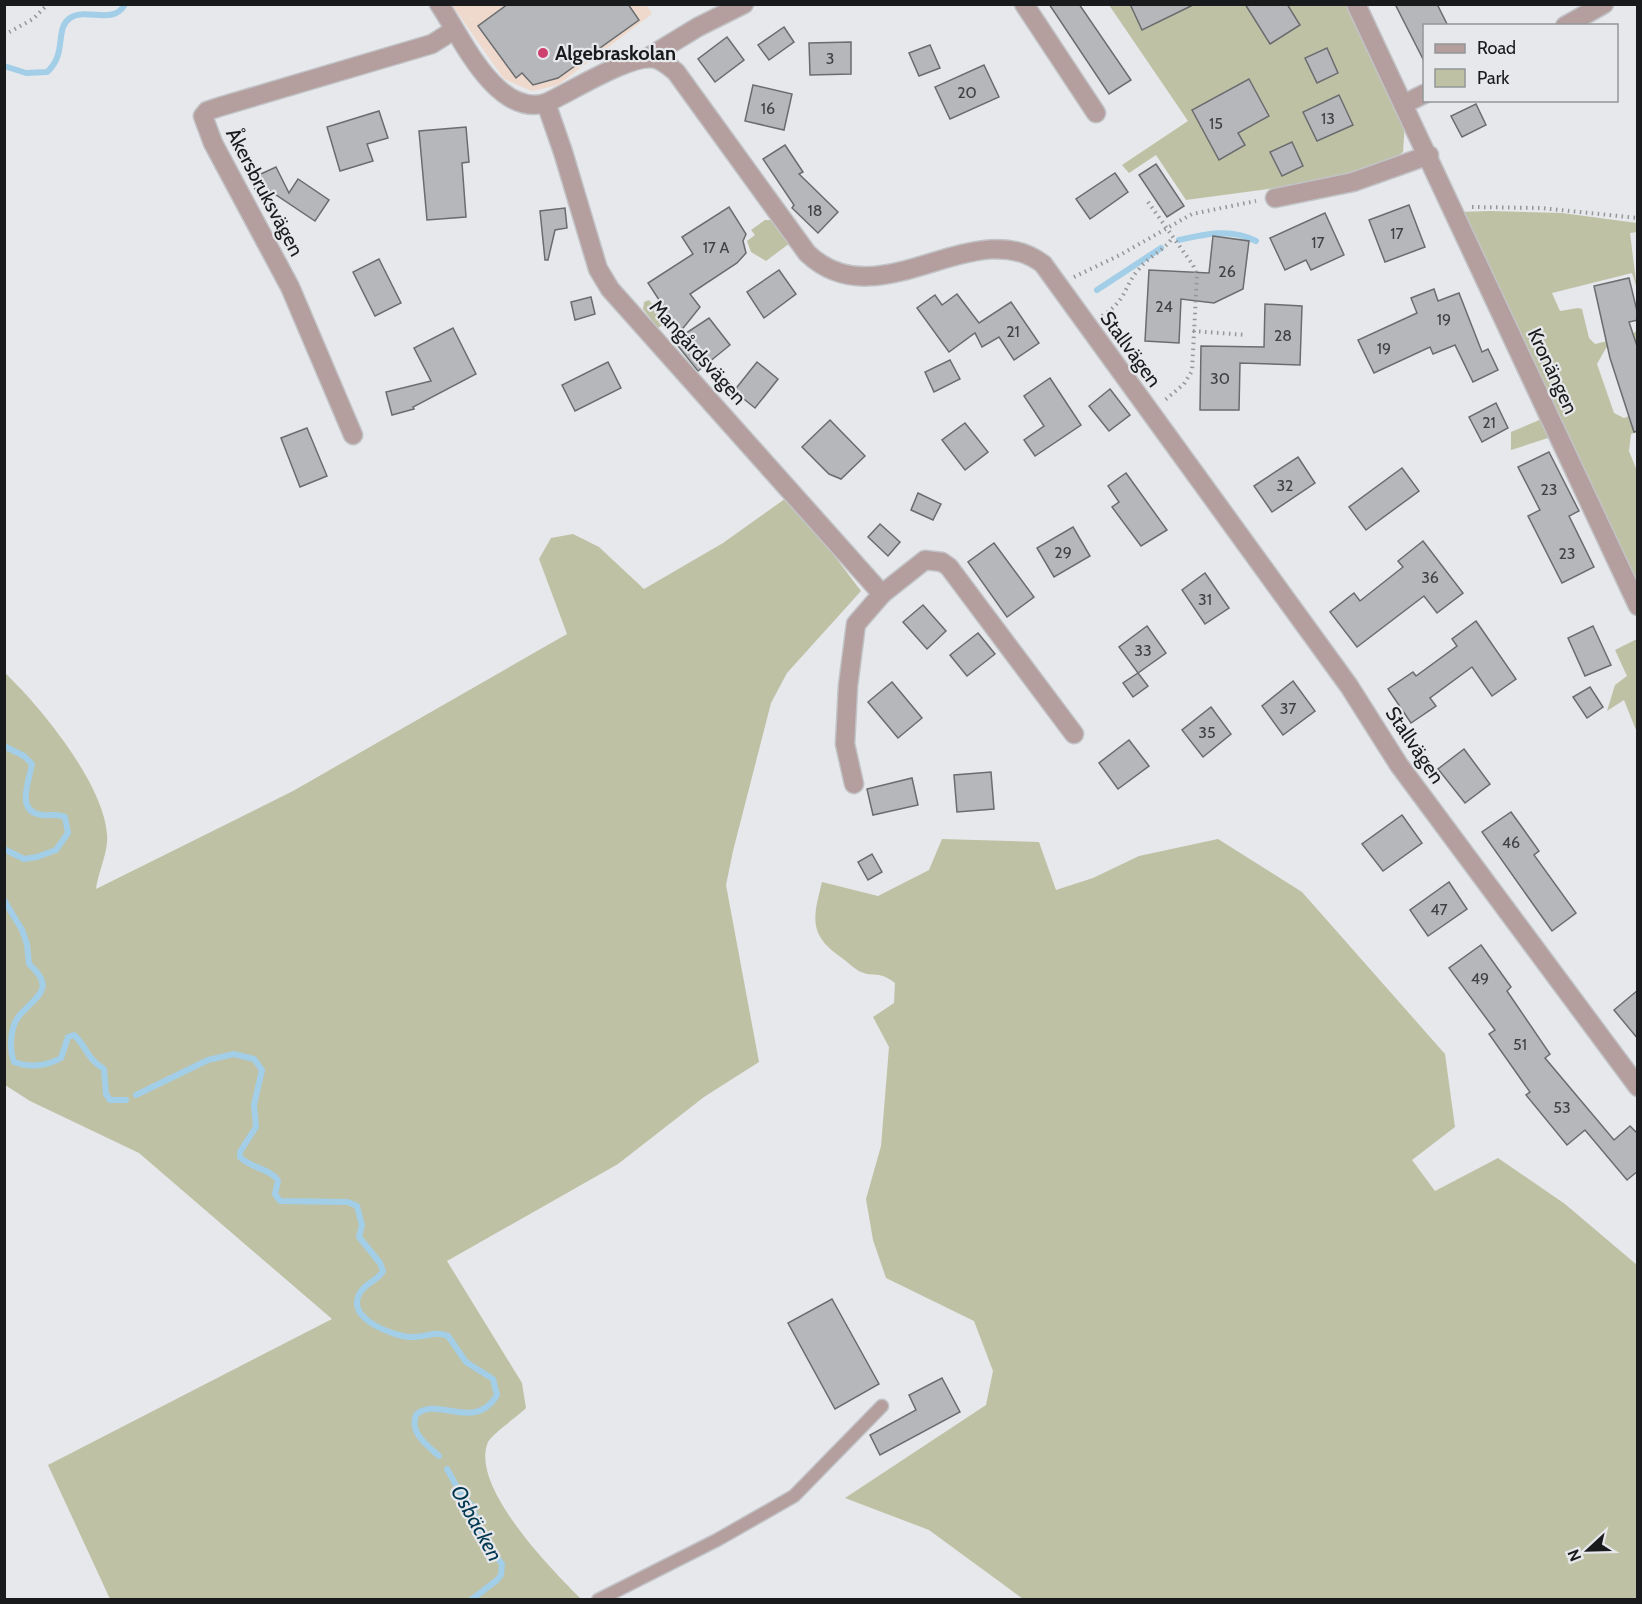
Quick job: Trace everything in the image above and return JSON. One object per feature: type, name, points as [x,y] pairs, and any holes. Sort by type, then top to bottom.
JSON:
[{"type":"street","points":[[439,4],[454,30],[495,86],[525,103],[537,106],[633,61],[647,58],[698,27],[744,4]]},
{"type":"street","points":[[1024,4],[1096,113]]},
{"type":"street","name":"Kronängen","points":[[1356,4],[1429,155],[1638,606]]},
{"type":"street","points":[[1569,24],[1604,4]]},
{"type":"street","name":"Åkersbruksvägen","points":[[353,435],[290,287],[213,143],[203,116],[207,111],[219,106],[432,44],[454,30]]},
{"type":"street","name":"Stallvägen","points":[[647,58],[655,59],[676,72],[770,206],[819,266],[845,276],[878,276],[941,260],[1005,249],[1031,255],[1043,264],[1349,686],[1399,765],[1638,1087]]},
{"type":"street","points":[[1404,104],[1423,95]]},
{"type":"street","name":"Mangårdsvägen","points":[[546,103],[603,279],[882,594]]},
{"type":"street","points":[[1275,198],[1354,181],[1429,155]]},
{"type":"street","points":[[854,784],[845,744],[848,686],[856,624],[882,594],[925,560],[942,562],[949,567],[1074,734]]},
{"type":"lane","points":[[598,1599],[717,1540],[794,1496],[882,1406]]},
{"type":"path","points":[[4,35],[33,19],[48,4]]},
{"type":"path","points":[[1057,283],[1090,270],[1192,214],[1275,198]]},
{"type":"path","points":[[1148,202],[1193,265],[1197,275],[1192,371],[1188,379],[1150,412]]},
{"type":"path","points":[[1454,211],[1464,207],[1541,208],[1638,218]]},
{"type":"path","points":[[1087,327],[1120,302],[1140,266],[1165,249],[1173,237]]},
{"type":"path","points":[[1193,331],[1246,335]]},
{"type":"shaded area","name":"Algebraskolan","points":[[646,4],[652,14],[558,85],[532,91],[504,79],[452,5]]},
{"type":"green space","points":[[1109,5],[1349,5],[1405,122],[1403,152],[1378,169],[1312,183],[1186,200],[1156,155],[1129,173],[1122,165],[1188,121]]},
{"type":"green space","points":[[1458,212],[1562,213],[1637,223],[1637,232],[1630,233],[1637,289],[1632,273],[1552,293],[1560,311],[1582,309],[1589,338],[1595,344],[1632,335],[1637,330],[1637,341],[1632,339],[1606,348],[1597,364],[1614,413],[1624,418],[1629,416],[1632,424],[1637,423],[1637,432],[1631,434],[1629,451],[1637,471],[1637,596]]},
{"type":"green space","points":[[765,220],[774,220],[790,243],[766,261],[751,252],[747,241],[755,235],[751,230]]},
{"type":"green space","points":[[649,300],[652,304],[657,302],[673,317],[658,328],[643,309],[644,302]]},
{"type":"green space","points":[[1544,418],[1551,437],[1511,450],[1511,432]]},
{"type":"green space","points":[[789,496],[861,591],[787,673],[771,703],[733,851],[726,885],[759,1062],[704,1097],[618,1164],[447,1261],[522,1383],[526,1408],[494,1434],[488,1442],[485,1460],[490,1481],[516,1526],[581,1599],[110,1599],[48,1465],[332,1319],[139,1153],[30,1101],[5,1085],[4,672],[52,725],[68,747],[94,792],[103,814],[107,834],[105,854],[96,889],[293,791],[567,634],[539,559],[551,538],[573,534],[599,547],[644,589],[723,543]]},
{"type":"green space","points":[[1637,639],[1638,729],[1636,730],[1624,700],[1607,711],[1615,685],[1627,676],[1615,650]]},
{"type":"green space","points":[[942,839],[1039,842],[1056,890],[1093,878],[1139,856],[1218,839],[1302,892],[1445,1054],[1455,1127],[1412,1160],[1435,1191],[1498,1158],[1565,1204],[1637,1265],[1637,1599],[1023,1599],[929,1530],[845,1498],[986,1405],[993,1371],[974,1321],[886,1278],[873,1240],[866,1199],[881,1146],[889,1047],[873,1017],[894,1003],[895,983],[881,975],[861,972],[831,950],[818,933],[815,916],[822,882],[878,896],[929,870]]},
{"type":"building","name":"Algebraskolan","points":[[508,4],[628,4],[639,20],[558,78],[533,85],[522,73],[516,78],[478,26]]},
{"type":"building","points":[[1049,4],[1079,4],[1131,80],[1109,94]]},
{"type":"building","points":[[1130,4],[1195,4],[1142,30]]},
{"type":"building","points":[[1245,4],[1287,4],[1300,25],[1270,44]]},
{"type":"building","points":[[1395,4],[1437,4],[1447,24],[1423,24],[1423,59]]},
{"type":"building","points":[[784,27],[794,42],[769,60],[758,45]]},
{"type":"building","points":[[727,37],[744,60],[715,82],[698,59]]},
{"type":"building","points":[[851,42],[851,74],[810,75],[809,43]]},
{"type":"building","points":[[930,45],[940,68],[919,76],[909,53]]},
{"type":"building","points":[[1327,48],[1338,73],[1317,83],[1305,58]]},
{"type":"building","points":[[984,65],[999,97],[950,119],[935,87]]},
{"type":"building","points":[[1249,79],[1269,116],[1238,133],[1245,145],[1219,160],[1192,110]]},
{"type":"building","points":[[753,85],[792,94],[784,130],[745,121]]},
{"type":"building","points":[[1339,95],[1353,125],[1317,141],[1303,112]]},
{"type":"building","points":[[1476,104],[1486,125],[1462,137],[1451,116]]},
{"type":"building","points":[[379,111],[388,138],[367,144],[373,161],[340,171],[327,127]]},
{"type":"building","points":[[466,127],[469,162],[462,163],[466,217],[427,220],[419,131]]},
{"type":"building","points":[[1292,142],[1303,166],[1282,176],[1270,152]]},
{"type":"building","points":[[785,145],[803,172],[799,174],[838,212],[818,233],[792,208],[794,205],[763,159]]},
{"type":"building","points":[[1156,164],[1184,206],[1167,217],[1139,175]]},
{"type":"building","points":[[276,167],[289,193],[298,179],[329,200],[315,221],[270,191],[259,197],[250,179]]},
{"type":"building","points":[[1115,173],[1128,192],[1090,219],[1076,199]]},
{"type":"building","points":[[1409,205],[1425,247],[1385,262],[1369,220]]},
{"type":"building","points":[[729,207],[746,234],[743,241],[746,253],[737,263],[690,294],[700,307],[680,332],[648,283],[693,254],[682,237]]},
{"type":"building","points":[[565,208],[567,228],[555,230],[548,260],[545,260],[540,211]]},
{"type":"building","points":[[1325,213],[1344,255],[1311,270],[1306,260],[1285,270],[1270,238]]},
{"type":"building","points":[[1213,236],[1249,241],[1243,289],[1214,303],[1181,299],[1179,343],[1145,341],[1149,270],[1209,273]]},
{"type":"building","points":[[379,259],[401,303],[375,316],[353,272]]},
{"type":"building","points":[[779,270],[796,294],[764,318],[747,292]]},
{"type":"building","points":[[1629,278],[1638,315],[1638,320],[1629,322],[1638,349],[1638,431],[1634,432],[1610,358],[1594,286]]},
{"type":"building","points":[[1434,289],[1438,301],[1459,293],[1482,352],[1488,349],[1498,370],[1473,382],[1455,345],[1433,354],[1430,347],[1374,373],[1358,340],[1417,313],[1411,298]]},
{"type":"building","points":[[957,294],[979,323],[1011,302],[1039,343],[1014,360],[999,337],[982,347],[975,333],[949,352],[917,308],[935,295],[942,305]]},
{"type":"building","points":[[591,297],[595,314],[575,320],[571,302]]},
{"type":"building","points":[[1265,304],[1302,306],[1300,365],[1240,363],[1239,410],[1200,410],[1201,346],[1264,347]]},
{"type":"building","points":[[709,318],[730,345],[698,371],[674,341]]},
{"type":"building","points":[[453,328],[476,374],[413,407],[414,409],[392,415],[386,392],[431,381],[414,348]]},
{"type":"building","points":[[950,360],[960,379],[934,392],[925,372]]},
{"type":"building","points":[[608,362],[621,388],[575,411],[562,385]]},
{"type":"building","points":[[757,362],[778,379],[755,408],[734,391]]},
{"type":"building","points":[[1050,378],[1081,425],[1035,456],[1024,440],[1044,426],[1024,396]]},
{"type":"building","points":[[1110,389],[1130,415],[1109,431],[1089,406]]},
{"type":"building","points":[[1496,403],[1508,428],[1482,442],[1469,417]]},
{"type":"building","points":[[830,420],[865,456],[841,479],[829,474],[802,447]]},
{"type":"building","points":[[965,423],[988,452],[965,470],[942,440]]},
{"type":"building","points":[[307,428],[327,476],[300,487],[281,438]]},
{"type":"building","points":[[1549,452],[1579,511],[1569,516],[1594,567],[1562,583],[1528,516],[1540,510],[1518,467]]},
{"type":"building","points":[[1298,457],[1315,483],[1272,512],[1254,486]]},
{"type":"building","points":[[1402,468],[1419,491],[1366,530],[1349,507]]},
{"type":"building","points":[[1126,473],[1167,530],[1141,546],[1112,507],[1119,502],[1108,486]]},
{"type":"building","points":[[918,493],[941,504],[933,520],[911,510]]},
{"type":"building","points":[[880,524],[900,542],[888,556],[868,537]]},
{"type":"building","points":[[1073,527],[1090,556],[1054,577],[1037,548]]},
{"type":"building","points":[[1423,541],[1463,593],[1437,613],[1424,596],[1357,647],[1330,612],[1354,593],[1360,601],[1403,567],[1398,561]]},
{"type":"building","points":[[994,543],[1034,597],[1007,617],[968,562]]},
{"type":"building","points":[[1205,573],[1229,608],[1205,624],[1182,590]]},
{"type":"building","points":[[923,605],[946,631],[927,649],[903,622]]},
{"type":"building","points":[[1476,621],[1516,679],[1492,696],[1472,667],[1430,698],[1436,706],[1411,723],[1388,689],[1413,672],[1416,676],[1457,646],[1452,639]]},
{"type":"building","points":[[1147,626],[1166,653],[1138,673],[1119,647]]},
{"type":"building","points":[[1593,626],[1611,665],[1585,676],[1568,638]]},
{"type":"building","points":[[978,633],[995,654],[967,676],[950,655]]},
{"type":"building","points":[[1138,673],[1148,686],[1133,697],[1123,683]]},
{"type":"building","points":[[1293,681],[1315,711],[1283,735],[1262,706]]},
{"type":"building","points":[[892,682],[922,718],[898,738],[868,702]]},
{"type":"building","points":[[1590,687],[1603,707],[1587,718],[1573,697]]},
{"type":"building","points":[[1211,707],[1231,734],[1203,757],[1182,730]]},
{"type":"building","points":[[1129,740],[1149,766],[1118,789],[1099,763]]},
{"type":"building","points":[[1464,749],[1490,784],[1465,803],[1438,769]]},
{"type":"building","points":[[991,772],[994,809],[957,812],[954,775]]},
{"type":"building","points":[[912,778],[918,805],[873,815],[867,789]]},
{"type":"building","points":[[1511,812],[1539,851],[1534,855],[1576,913],[1552,931],[1482,832]]},
{"type":"building","points":[[1402,815],[1422,843],[1383,871],[1362,844]]},
{"type":"building","points":[[872,854],[882,872],[868,880],[858,862]]},
{"type":"building","points":[[1449,882],[1467,909],[1428,936],[1410,910]]},
{"type":"building","points":[[1481,945],[1511,987],[1507,991],[1550,1054],[1545,1058],[1614,1140],[1630,1126],[1638,1134],[1638,1171],[1627,1180],[1585,1130],[1567,1145],[1526,1095],[1530,1092],[1489,1034],[1495,1030],[1449,968]]},
{"type":"building","points":[[1638,990],[1638,1039],[1614,1010]]},
{"type":"building","points":[[832,1299],[879,1384],[835,1409],[788,1323]]},
{"type":"building","points":[[942,1378],[960,1412],[880,1455],[870,1435],[916,1410],[909,1395]]},
{"type":"waterway","points":[[4,66],[26,73],[47,72],[57,57],[63,28],[70,18],[84,14],[114,14],[125,4]]},
{"type":"waterway","points":[[1179,240],[1227,233],[1256,241]]},
{"type":"waterway","points":[[1097,290],[1161,248]]},
{"type":"waterway","name":"Osbäcken","points":[[4,746],[24,756],[32,764],[26,795],[29,808],[34,813],[65,817],[68,833],[56,850],[37,857],[24,859],[4,849]]},
{"type":"waterway","name":"Osbäcken","points":[[4,900],[22,930],[27,944],[29,964],[42,980],[43,986],[41,992],[19,1016],[14,1026],[11,1045],[14,1062],[32,1065],[56,1061],[61,1058],[68,1037],[74,1035],[90,1057],[104,1069],[106,1094],[110,1100],[126,1100]]},
{"type":"waterway","name":"Osbäcken","points":[[136,1095],[208,1060],[234,1054],[254,1059],[262,1070],[254,1105],[256,1127],[240,1152],[240,1157],[275,1177],[278,1181],[275,1194],[280,1201],[348,1202],[357,1206],[362,1225],[359,1237],[380,1263],[383,1271],[360,1292],[357,1305],[360,1313],[375,1325],[394,1334],[411,1337],[434,1334],[448,1336],[466,1362],[493,1379],[497,1395],[488,1406],[478,1411],[467,1413],[434,1409],[424,1410],[416,1415],[417,1433],[439,1456]]},
{"type":"waterway","name":"Osbäcken","points":[[447,1469],[461,1494],[473,1507],[480,1535],[502,1564],[501,1575],[497,1580],[471,1600]]},
{"type":"place","name":"Algebraskolan","points":[[543,53]]}]
